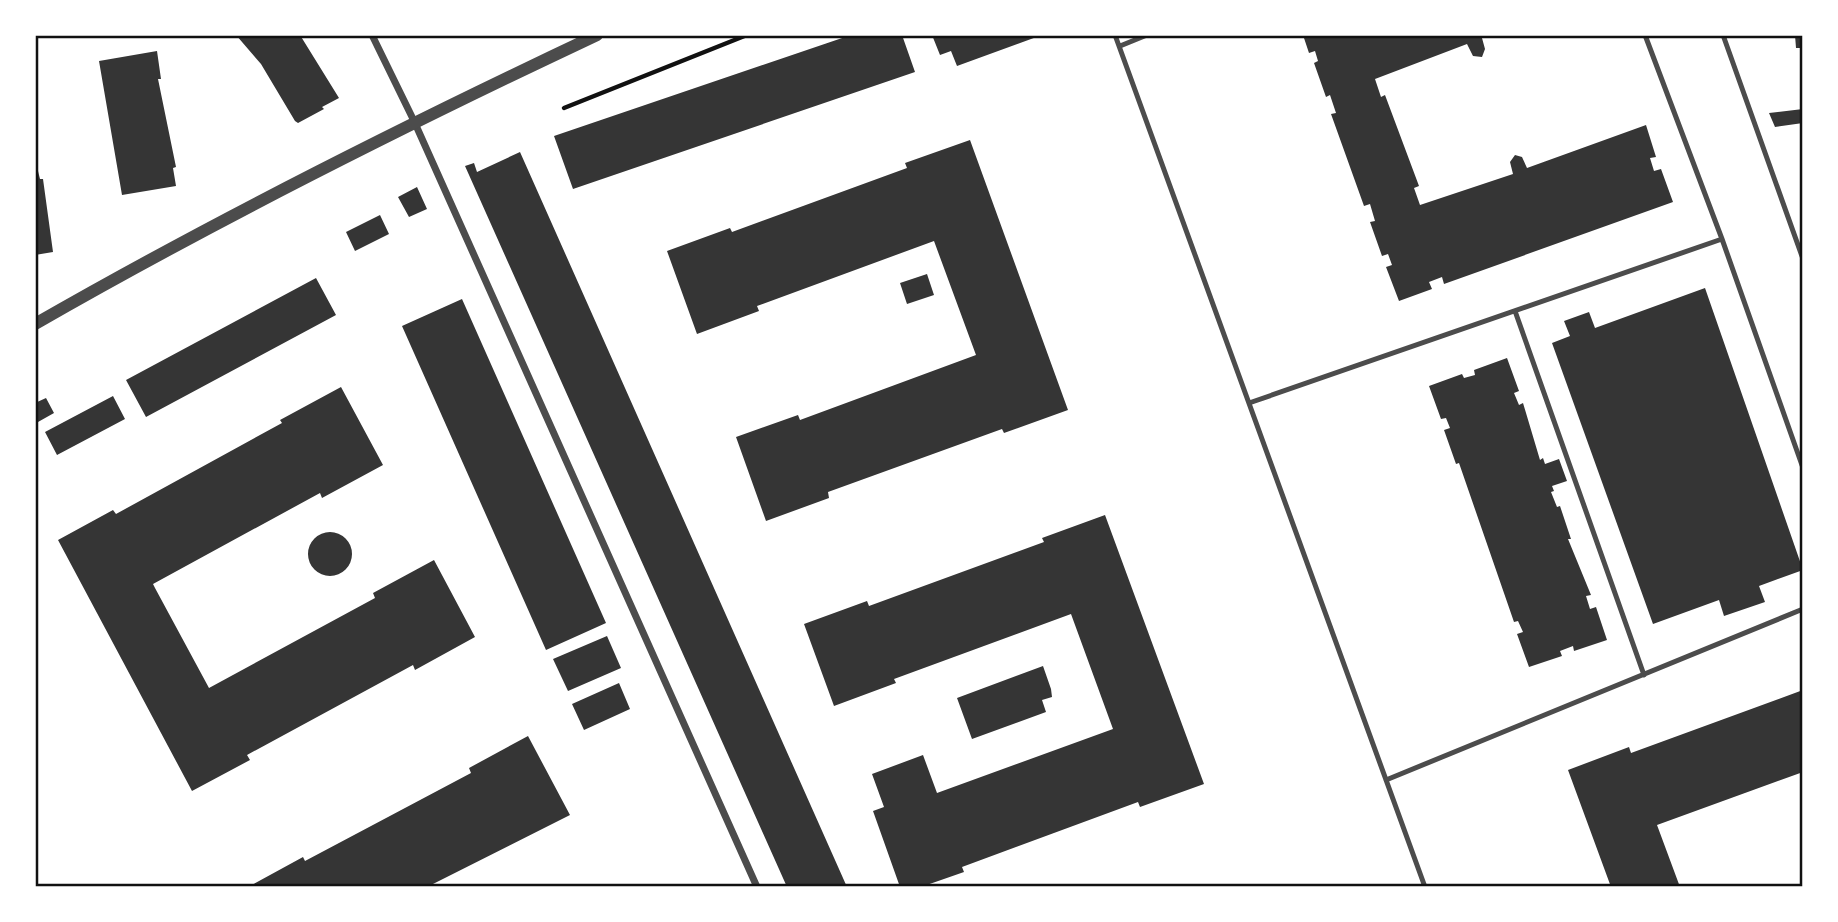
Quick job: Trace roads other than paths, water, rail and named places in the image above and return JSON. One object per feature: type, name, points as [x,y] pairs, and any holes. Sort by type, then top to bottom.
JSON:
[{"type":"street","points":[[372,35],[414,121],[757,887]]},
{"type":"street","points":[[35,324],[117,277],[414,121],[597,35]]},
{"type":"lane","points":[[1115,35],[1425,887]]},
{"type":"lane","points":[[1120,46],[1147,35]]},
{"type":"lane","points":[[1645,35],[1722,239],[1803,468]]},
{"type":"lane","points":[[1723,35],[1803,259]]},
{"type":"lane","points":[[1249,403],[1722,239]]},
{"type":"lane","points":[[1515,311],[1644,675]]},
{"type":"lane","points":[[1386,780],[1803,609]]}]
